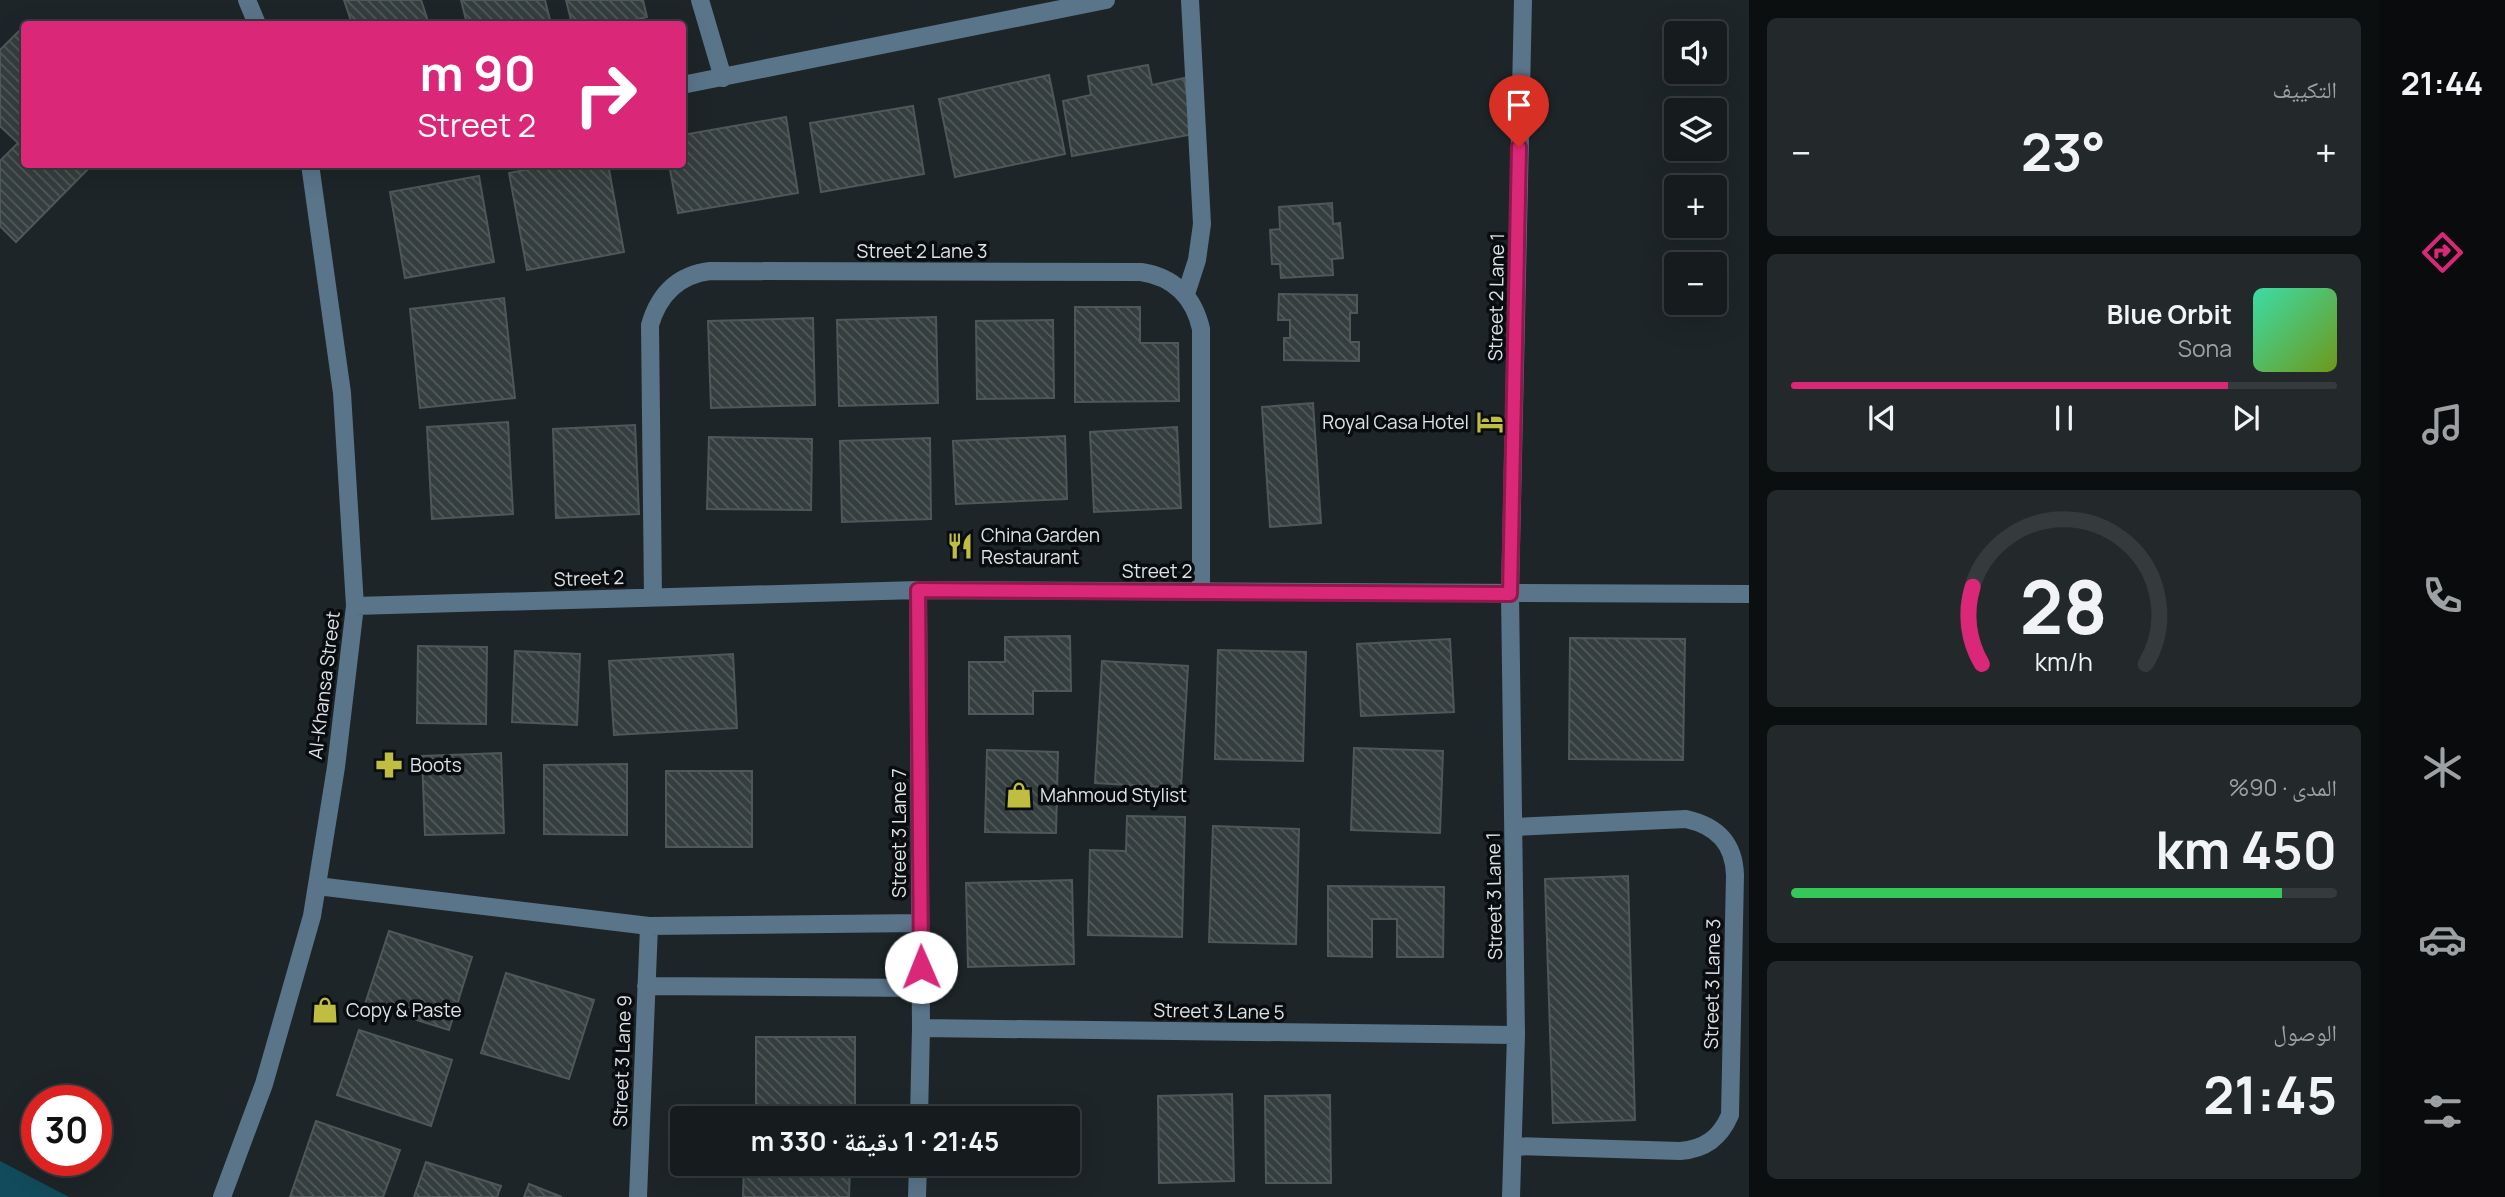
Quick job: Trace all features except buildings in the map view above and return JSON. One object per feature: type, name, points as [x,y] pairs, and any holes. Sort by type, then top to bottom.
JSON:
[{"type":"street","points":[[247,0],[256,21]]},
{"type":"street","points":[[700,0],[723,78]]},
{"type":"street","points":[[686,84],[1082,2],[1106,0]]},
{"type":"street","points":[[1190,0],[1202,224],[1197,260],[1186,294],[1193,305],[1201,329],[1201,592]]},
{"type":"street","name":"Street 2 Lane 1","points":[[1510,594],[1522,0]]},
{"type":"street","name":"Al-Khansa Street","points":[[222,1197],[264,1084],[312,916],[336,768],[355,606],[342,393],[311,168]]},
{"type":"street","name":"Street 2 Lane 3","points":[[653,597],[650,325],[654,310],[663,296],[684,278],[709,271],[1141,272],[1166,279],[1186,294]]},
{"type":"street","name":"Street 2","points":[[355,606],[918,590],[1749,594]]},
{"type":"street","name":"Street 3 Lane 7","points":[[918,590],[919,1106]]},
{"type":"street","name":"Street 3 Lane 1","points":[[1510,594],[1516,1035],[1511,1197]]},
{"type":"street","name":"Street 3 Lane 3","points":[[1513,1146],[1681,1151],[1702,1147],[1719,1134],[1730,1115],[1735,876],[1735,861],[1723,837],[1712,828],[1686,819],[1514,827]]},
{"type":"street","points":[[317,886],[649,926],[920,923]]},
{"type":"street","name":"Street 3 Lane 9","points":[[638,1197],[649,926]]},
{"type":"street","points":[[646,986],[921,988]]},
{"type":"street","name":"Street 3 Lane 5","points":[[921,1028],[1516,1035]]},
{"type":"street","points":[[917,1197],[918,1176]]},
{"type":"shaded area","points":[[0,1161],[21,1172],[21,1176],[29,1176],[69,1197],[0,1197]]},
{"type":"place","name":"Royal Casa Hotel","points":[[1490,422]]},
{"type":"place","name":"China Garden Restaurant","points":[[960,546]]},
{"type":"place","name":"Boots","points":[[389,765]]},
{"type":"place","name":"Mahmoud Stylist","points":[[1019,795]]},
{"type":"place","name":"Copy & Paste","points":[[325,1010]]},
{"type":"route","points":[[921,967],[918,590],[1510,594],[1519,147]]}]
